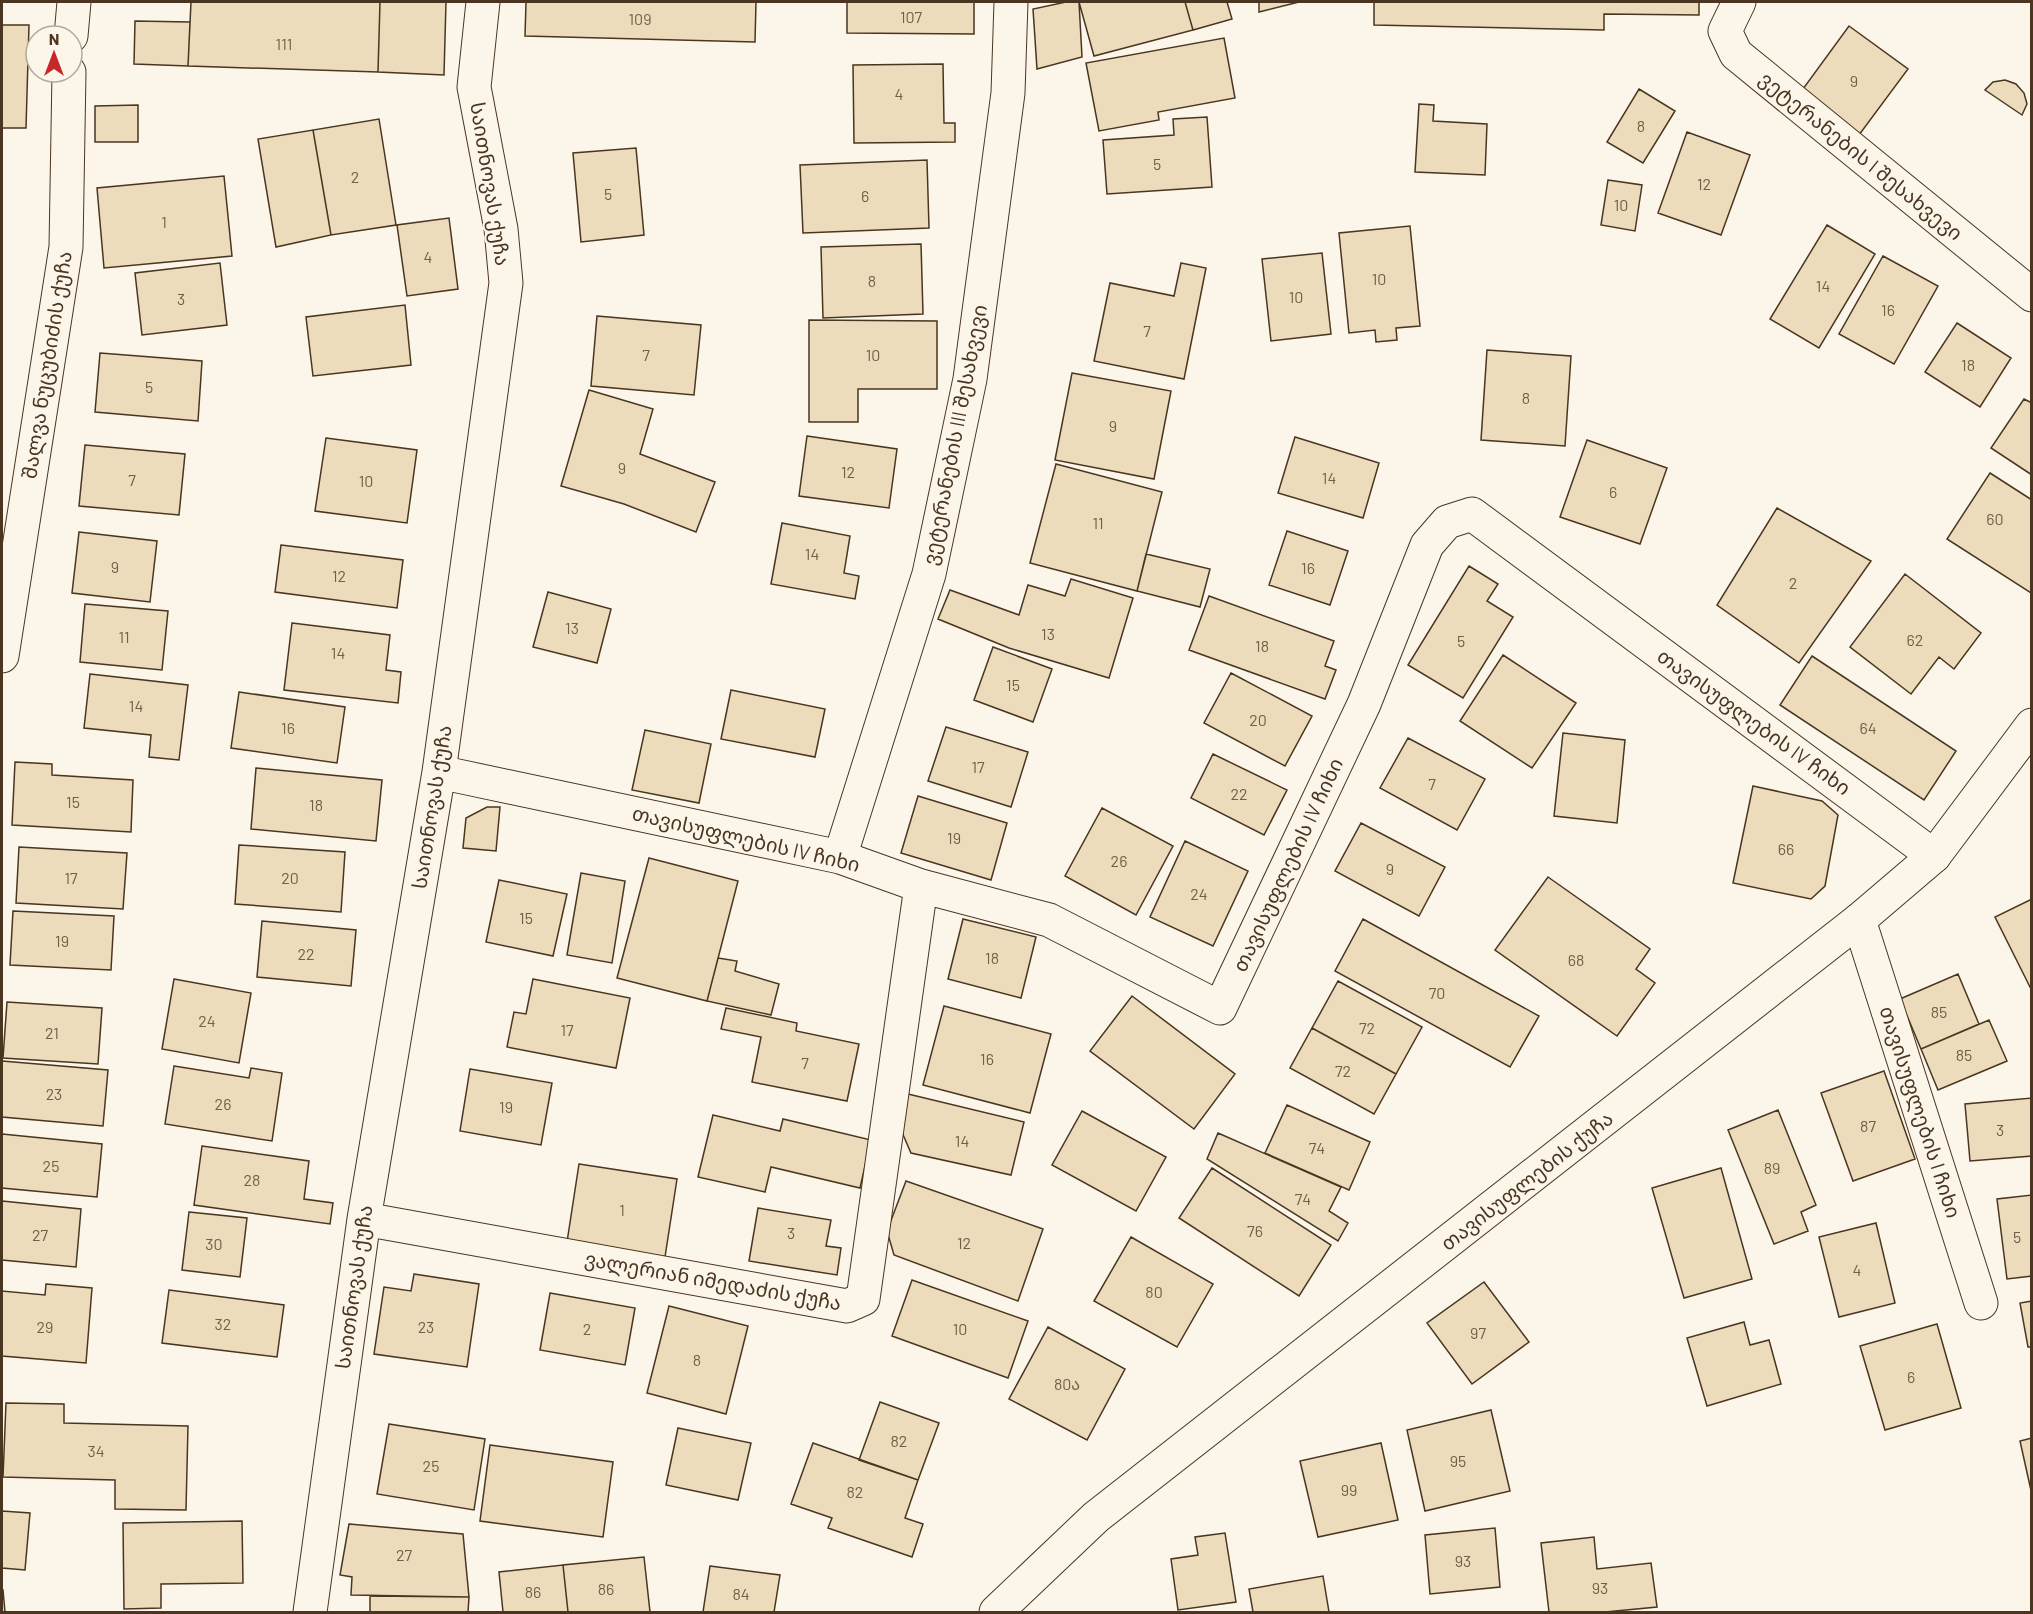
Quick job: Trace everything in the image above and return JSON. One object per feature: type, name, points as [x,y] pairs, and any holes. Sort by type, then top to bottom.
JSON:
[{"type":"street","points":[[73,24],[74,2]]},
{"type":"street","name":"საითნოვას ქუჩა","points":[[310,1612],[364,1219],[439,772],[506,283],[501,229],[474,87],[483,2]]},
{"type":"street","name":"ვეტერანების III შესახვევი","points":[[840,857],[929,574],[970,379],[1008,93],[1011,2]]},
{"type":"street","name":"ვეტერანების I შესახვევი","points":[[1739,2],[1725,31],[1736,54],[2031,295]]},
{"type":"street","name":"შალვა ნუცუბიძის ქუჩა","points":[[2,656],[66,247],[69,84]]},
{"type":"street","name":"თავისუფლების IV ჩიხი","points":[[439,772],[840,857],[921,886],[1049,920],[1220,1008],[1364,704],[1427,545],[1447,522],[1472,514],[1934,855]]},
{"type":"street","name":"თავისუფლების ქუჩა","points":[[996,1612],[1095,1517],[1859,920],[1934,855],[2031,725]]},
{"type":"street","name":"ვალერიან იმედაძის ქუჩა","points":[[364,1219],[847,1306],[863,1299],[921,886]]},
{"type":"street","name":"თავისუფლების I ჩიხი","points":[[1859,920],[1981,1304]]},
{"type":"building","points":[[191,2],[380,2],[378,72],[188,66]]},
{"type":"building","points":[[380,2],[446,2],[444,75],[378,72]]},
{"type":"building","points":[[526,2],[756,2],[755,42],[525,36]]},
{"type":"building","points":[[847,2],[974,2],[974,34],[847,33]]},
{"type":"building","points":[[1066,2],[1079,2],[1082,57],[1037,69],[1033,9]]},
{"type":"building","points":[[1079,2],[1185,2],[1193,30],[1094,56]]},
{"type":"building","points":[[1185,2],[1227,2],[1232,19],[1193,30]]},
{"type":"building","points":[[1259,2],[1299,2],[1259,12]]},
{"type":"building","points":[[1374,2],[1699,2],[1699,15],[1604,14],[1604,30],[1374,25]]},
{"type":"building","points":[[135,21],[190,22],[188,66],[134,64]]},
{"type":"building","points":[[2,25],[24,25],[24,84],[27,84],[26,128],[2,128]]},
{"type":"building","points":[[1849,26],[1908,69],[1859,135],[1800,93]]},
{"type":"building","points":[[1224,38],[1235,98],[1158,112],[1159,120],[1099,131],[1086,63]]},
{"type":"building","points":[[943,64],[944,123],[955,123],[955,142],[854,143],[853,65]]},
{"type":"building","points":[[2005,80],[2016,84],[2024,93],[2027,104],[2022,115],[1985,90],[1993,82]]},
{"type":"building","points":[[1639,89],[1675,111],[1643,163],[1607,142]]},
{"type":"building","points":[[1419,104],[1434,105],[1433,121],[1487,124],[1485,175],[1415,172]]},
{"type":"building","points":[[138,105],[138,142],[95,142],[95,106]]},
{"type":"building","points":[[1207,117],[1212,187],[1107,194],[1103,140],[1174,135],[1173,119]]},
{"type":"building","points":[[379,119],[396,225],[331,235],[313,130]]},
{"type":"building","points":[[313,130],[331,235],[276,247],[258,139]]},
{"type":"building","points":[[1687,132],[1750,155],[1721,235],[1658,213]]},
{"type":"building","points":[[636,148],[644,235],[581,242],[573,153]]},
{"type":"building","points":[[927,160],[929,228],[803,233],[800,165]]},
{"type":"building","points":[[224,176],[232,256],[104,268],[97,188]]},
{"type":"building","points":[[1608,180],[1642,185],[1635,231],[1601,225]]},
{"type":"building","points":[[449,218],[458,289],[407,296],[397,225]]},
{"type":"building","points":[[1827,225],[1875,254],[1819,348],[1770,319]]},
{"type":"building","points":[[1410,226],[1420,326],[1396,328],[1397,340],[1376,342],[1375,330],[1349,333],[1339,233]]},
{"type":"building","points":[[921,244],[923,314],[823,318],[821,247]]},
{"type":"building","points":[[1322,253],[1331,334],[1271,341],[1262,259]]},
{"type":"building","points":[[1883,256],[1938,286],[1894,364],[1839,334]]},
{"type":"building","points":[[220,263],[227,325],[142,335],[135,273]]},
{"type":"building","points":[[1181,263],[1206,268],[1184,379],[1094,361],[1110,283],[1174,296]]},
{"type":"building","points":[[405,305],[411,365],[313,376],[306,317]]},
{"type":"building","points":[[597,316],[701,325],[694,395],[591,386]]},
{"type":"building","points":[[809,320],[937,321],[937,389],[858,389],[858,422],[809,422]]},
{"type":"building","points":[[1957,323],[2011,358],[1980,407],[1925,372]]},
{"type":"building","points":[[1487,350],[1571,356],[1565,446],[1481,440]]},
{"type":"building","points":[[100,353],[202,361],[198,421],[95,412]]},
{"type":"building","points":[[1072,373],[1171,391],[1154,479],[1055,460]]},
{"type":"building","points":[[589,390],[653,409],[640,454],[715,482],[696,532],[624,504],[561,486]]},
{"type":"building","points":[[2024,399],[2032,403],[2032,475],[1991,448]]},
{"type":"building","points":[[807,436],[897,449],[889,508],[799,496]]},
{"type":"building","points":[[1295,437],[1379,463],[1363,518],[1278,493]]},
{"type":"building","points":[[326,438],[417,450],[407,523],[315,511]]},
{"type":"building","points":[[1587,440],[1667,468],[1640,544],[1560,517]]},
{"type":"building","points":[[85,445],[185,454],[179,515],[79,506]]},
{"type":"building","points":[[1056,464],[1162,492],[1137,591],[1030,563]]},
{"type":"building","points":[[1990,473],[2032,500],[2031,593],[1947,539]]},
{"type":"building","points":[[1777,508],[1871,561],[1799,663],[1717,605]]},
{"type":"building","points":[[782,523],[850,536],[844,573],[859,576],[855,599],[771,584]]},
{"type":"building","points":[[1287,531],[1348,551],[1330,605],[1269,585]]},
{"type":"building","points":[[79,532],[157,541],[150,602],[72,593]]},
{"type":"building","points":[[281,545],[403,560],[397,608],[275,592]]},
{"type":"building","points":[[1146,554],[1210,569],[1200,607],[1137,591]]},
{"type":"building","points":[[1469,566],[1498,584],[1487,601],[1513,617],[1463,698],[1408,665]]},
{"type":"building","points":[[1905,574],[1981,633],[1954,669],[1939,657],[1911,694],[1850,647]]},
{"type":"building","points":[[1071,579],[1133,598],[1109,678],[1009,648],[938,619],[950,590],[1019,615],[1028,585],[1065,596]]},
{"type":"building","points":[[548,592],[611,609],[597,663],[533,647]]},
{"type":"building","points":[[1209,596],[1334,641],[1325,666],[1336,670],[1325,699],[1189,650]]},
{"type":"building","points":[[85,604],[168,611],[162,670],[80,662]]},
{"type":"building","points":[[292,623],[390,635],[386,670],[401,672],[398,703],[284,690]]},
{"type":"building","points":[[993,647],[1052,669],[1033,722],[974,700]]},
{"type":"building","points":[[1503,655],[1576,703],[1532,768],[1460,721]]},
{"type":"building","points":[[1812,656],[1956,751],[1924,800],[1780,705]]},
{"type":"building","points":[[1231,673],[1312,716],[1285,766],[1204,723]]},
{"type":"building","points":[[90,674],[188,685],[179,760],[149,757],[151,735],[84,728]]},
{"type":"building","points":[[731,690],[825,709],[815,757],[721,739]]},
{"type":"building","points":[[239,692],[345,707],[337,763],[231,748]]},
{"type":"building","points":[[946,727],[1028,752],[1011,807],[928,781]]},
{"type":"building","points":[[645,730],[711,744],[699,803],[632,790]]},
{"type":"building","points":[[1563,733],[1625,740],[1617,823],[1554,816]]},
{"type":"building","points":[[1408,738],[1485,779],[1457,830],[1380,788]]},
{"type":"building","points":[[1213,754],[1287,790],[1264,835],[1191,798]]},
{"type":"building","points":[[15,762],[52,764],[52,775],[133,780],[131,832],[12,825]]},
{"type":"building","points":[[256,768],[382,780],[376,841],[251,829]]},
{"type":"building","points":[[1753,786],[1822,801],[1838,815],[1825,886],[1811,899],[1733,883]]},
{"type":"building","points":[[918,796],[1007,823],[991,880],[901,853]]},
{"type":"building","points":[[487,807],[500,807],[496,851],[463,848],[466,818]]},
{"type":"building","points":[[1102,808],[1173,846],[1136,915],[1065,876]]},
{"type":"building","points":[[1361,823],[1445,867],[1419,916],[1335,871]]},
{"type":"building","points":[[1185,841],[1248,871],[1213,946],[1150,917]]},
{"type":"building","points":[[239,845],[345,852],[341,912],[235,904]]},
{"type":"building","points":[[19,847],[127,853],[123,909],[16,903]]},
{"type":"building","points":[[649,858],[738,881],[707,1001],[617,978]]},
{"type":"building","points":[[581,873],[625,881],[612,963],[567,955]]},
{"type":"building","points":[[1548,877],[1650,949],[1636,969],[1655,983],[1617,1036],[1495,950]]},
{"type":"building","points":[[499,880],[567,894],[553,956],[486,942]]},
{"type":"building","points":[[2032,899],[2032,991],[1995,917]]},
{"type":"building","points":[[13,911],[114,916],[111,970],[10,965]]},
{"type":"building","points":[[963,919],[1036,937],[1021,998],[948,979]]},
{"type":"building","points":[[1363,919],[1539,1016],[1510,1067],[1335,971]]},
{"type":"building","points":[[262,921],[356,930],[351,986],[257,977]]},
{"type":"building","points":[[718,958],[737,961],[735,971],[779,984],[771,1015],[707,1001]]},
{"type":"building","points":[[1958,974],[1979,1024],[1921,1049],[1900,999]]},
{"type":"building","points":[[174,979],[251,993],[239,1063],[162,1049]]},
{"type":"building","points":[[533,979],[630,998],[616,1068],[507,1047],[514,1012],[526,1014]]},
{"type":"building","points":[[1338,981],[1422,1027],[1396,1074],[1312,1028]]},
{"type":"building","points":[[1132,996],[1235,1074],[1194,1129],[1090,1051]]},
{"type":"building","points":[[7,1002],[102,1008],[98,1064],[3,1058]]},
{"type":"building","points":[[944,1006],[1051,1034],[1030,1113],[923,1085]]},
{"type":"building","points":[[726,1008],[797,1023],[796,1031],[859,1044],[847,1101],[752,1082],[761,1037],[721,1029]]},
{"type":"building","points":[[1989,1020],[2007,1061],[1938,1090],[1921,1049]]},
{"type":"building","points":[[1312,1028],[1396,1074],[1374,1114],[1290,1068]]},
{"type":"building","points":[[2,1061],[108,1070],[103,1126],[2,1117]]},
{"type":"building","points":[[174,1066],[249,1078],[251,1068],[282,1073],[272,1141],[165,1124]]},
{"type":"building","points":[[470,1069],[552,1083],[541,1145],[460,1131]]},
{"type":"building","points":[[1884,1071],[1915,1159],[1853,1181],[1821,1093]]},
{"type":"building","points":[[908,1094],[1024,1122],[1011,1175],[911,1153],[901,1130]]},
{"type":"building","points":[[2032,1098],[2032,1156],[1970,1161],[1965,1104]]},
{"type":"building","points":[[1287,1105],[1370,1142],[1349,1190],[1265,1153]]},
{"type":"building","points":[[1778,1110],[1816,1205],[1801,1212],[1808,1231],[1774,1244],[1728,1130]]},
{"type":"building","points":[[1082,1111],[1166,1157],[1136,1211],[1052,1165]]},
{"type":"building","points":[[713,1115],[780,1131],[783,1119],[871,1140],[860,1188],[771,1167],[765,1192],[698,1177]]},
{"type":"building","points":[[1218,1133],[1341,1187],[1329,1211],[1348,1223],[1338,1241],[1207,1159]]},
{"type":"building","points":[[2,1134],[102,1144],[97,1197],[2,1188]]},
{"type":"building","points":[[202,1146],[309,1161],[304,1199],[333,1203],[330,1224],[194,1205]]},
{"type":"building","points":[[579,1164],[677,1179],[665,1257],[567,1242]]},
{"type":"building","points":[[1212,1168],[1331,1245],[1299,1296],[1179,1218]]},
{"type":"building","points":[[1721,1168],[1752,1279],[1684,1298],[1652,1188]]},
{"type":"building","points":[[906,1181],[1043,1229],[1018,1301],[894,1255],[887,1231]]},
{"type":"building","points":[[2032,1195],[2032,1276],[2007,1279],[1997,1199]]},
{"type":"building","points":[[2,1201],[81,1209],[76,1267],[2,1260]]},
{"type":"building","points":[[758,1208],[831,1220],[826,1246],[841,1248],[837,1275],[749,1261]]},
{"type":"building","points":[[189,1212],[247,1218],[240,1277],[182,1270]]},
{"type":"building","points":[[1876,1223],[1895,1303],[1839,1317],[1819,1237]]},
{"type":"building","points":[[1131,1237],[1213,1284],[1177,1347],[1094,1301]]},
{"type":"building","points":[[414,1274],[479,1284],[467,1367],[374,1354],[384,1287],[411,1291]]},
{"type":"building","points":[[912,1280],[1028,1321],[1008,1378],[892,1336]]},
{"type":"building","points":[[1484,1282],[1529,1342],[1472,1384],[1427,1323]]},
{"type":"building","points":[[46,1284],[92,1288],[86,1363],[2,1356],[2,1291],[45,1295]]},
{"type":"building","points":[[169,1290],[284,1305],[277,1357],[162,1343]]},
{"type":"building","points":[[550,1293],[635,1308],[625,1365],[540,1350]]},
{"type":"building","points":[[2032,1301],[2032,1347],[2028,1347],[2020,1303]]},
{"type":"building","points":[[669,1306],[748,1326],[726,1414],[647,1393]]},
{"type":"building","points":[[1744,1322],[1750,1345],[1769,1340],[1781,1384],[1707,1406],[1687,1338]]},
{"type":"building","points":[[1937,1324],[1961,1408],[1885,1430],[1860,1346]]},
{"type":"building","points":[[1048,1327],[1125,1369],[1087,1440],[1009,1399]]},
{"type":"building","points":[[880,1402],[939,1423],[918,1480],[859,1460]]},
{"type":"building","points":[[6,1403],[64,1404],[64,1423],[188,1426],[186,1510],[115,1509],[115,1480],[3,1477]]},
{"type":"building","points":[[1491,1410],[1510,1491],[1425,1511],[1407,1430]]},
{"type":"building","points":[[389,1424],[485,1439],[474,1510],[377,1494]]},
{"type":"building","points":[[678,1428],[751,1443],[738,1500],[666,1485]]},
{"type":"building","points":[[2032,1438],[2032,1495],[2020,1441]]},
{"type":"building","points":[[813,1443],[918,1480],[905,1518],[923,1524],[912,1557],[828,1528],[832,1518],[791,1504]]},
{"type":"building","points":[[1381,1443],[1398,1520],[1318,1537],[1300,1461]]},
{"type":"building","points":[[490,1445],[613,1462],[603,1537],[480,1521]]},
{"type":"building","points":[[2,1511],[30,1513],[25,1570],[2,1568]]},
{"type":"building","points":[[242,1521],[243,1583],[161,1584],[161,1608],[124,1609],[123,1523]]},
{"type":"building","points":[[349,1524],[463,1534],[469,1597],[351,1595],[352,1577],[340,1575]]},
{"type":"building","points":[[1495,1528],[1500,1587],[1430,1594],[1425,1535]]},
{"type":"building","points":[[1225,1533],[1236,1602],[1178,1610],[1171,1559],[1198,1555],[1195,1537]]},
{"type":"building","points":[[1594,1537],[1597,1569],[1651,1563],[1657,1607],[1605,1612],[1549,1612],[1541,1543]]},
{"type":"building","points":[[644,1557],[650,1612],[568,1612],[563,1565]]},
{"type":"building","points":[[563,1565],[568,1612],[503,1612],[499,1572]]},
{"type":"building","points":[[710,1566],[780,1575],[774,1612],[703,1612]]},
{"type":"building","points":[[1323,1576],[1329,1612],[1253,1612],[1249,1589]]},
{"type":"building","points":[[3,1590],[5,1612],[2,1612]]},
{"type":"building","points":[[370,1596],[469,1597],[468,1612],[370,1612]]}]
